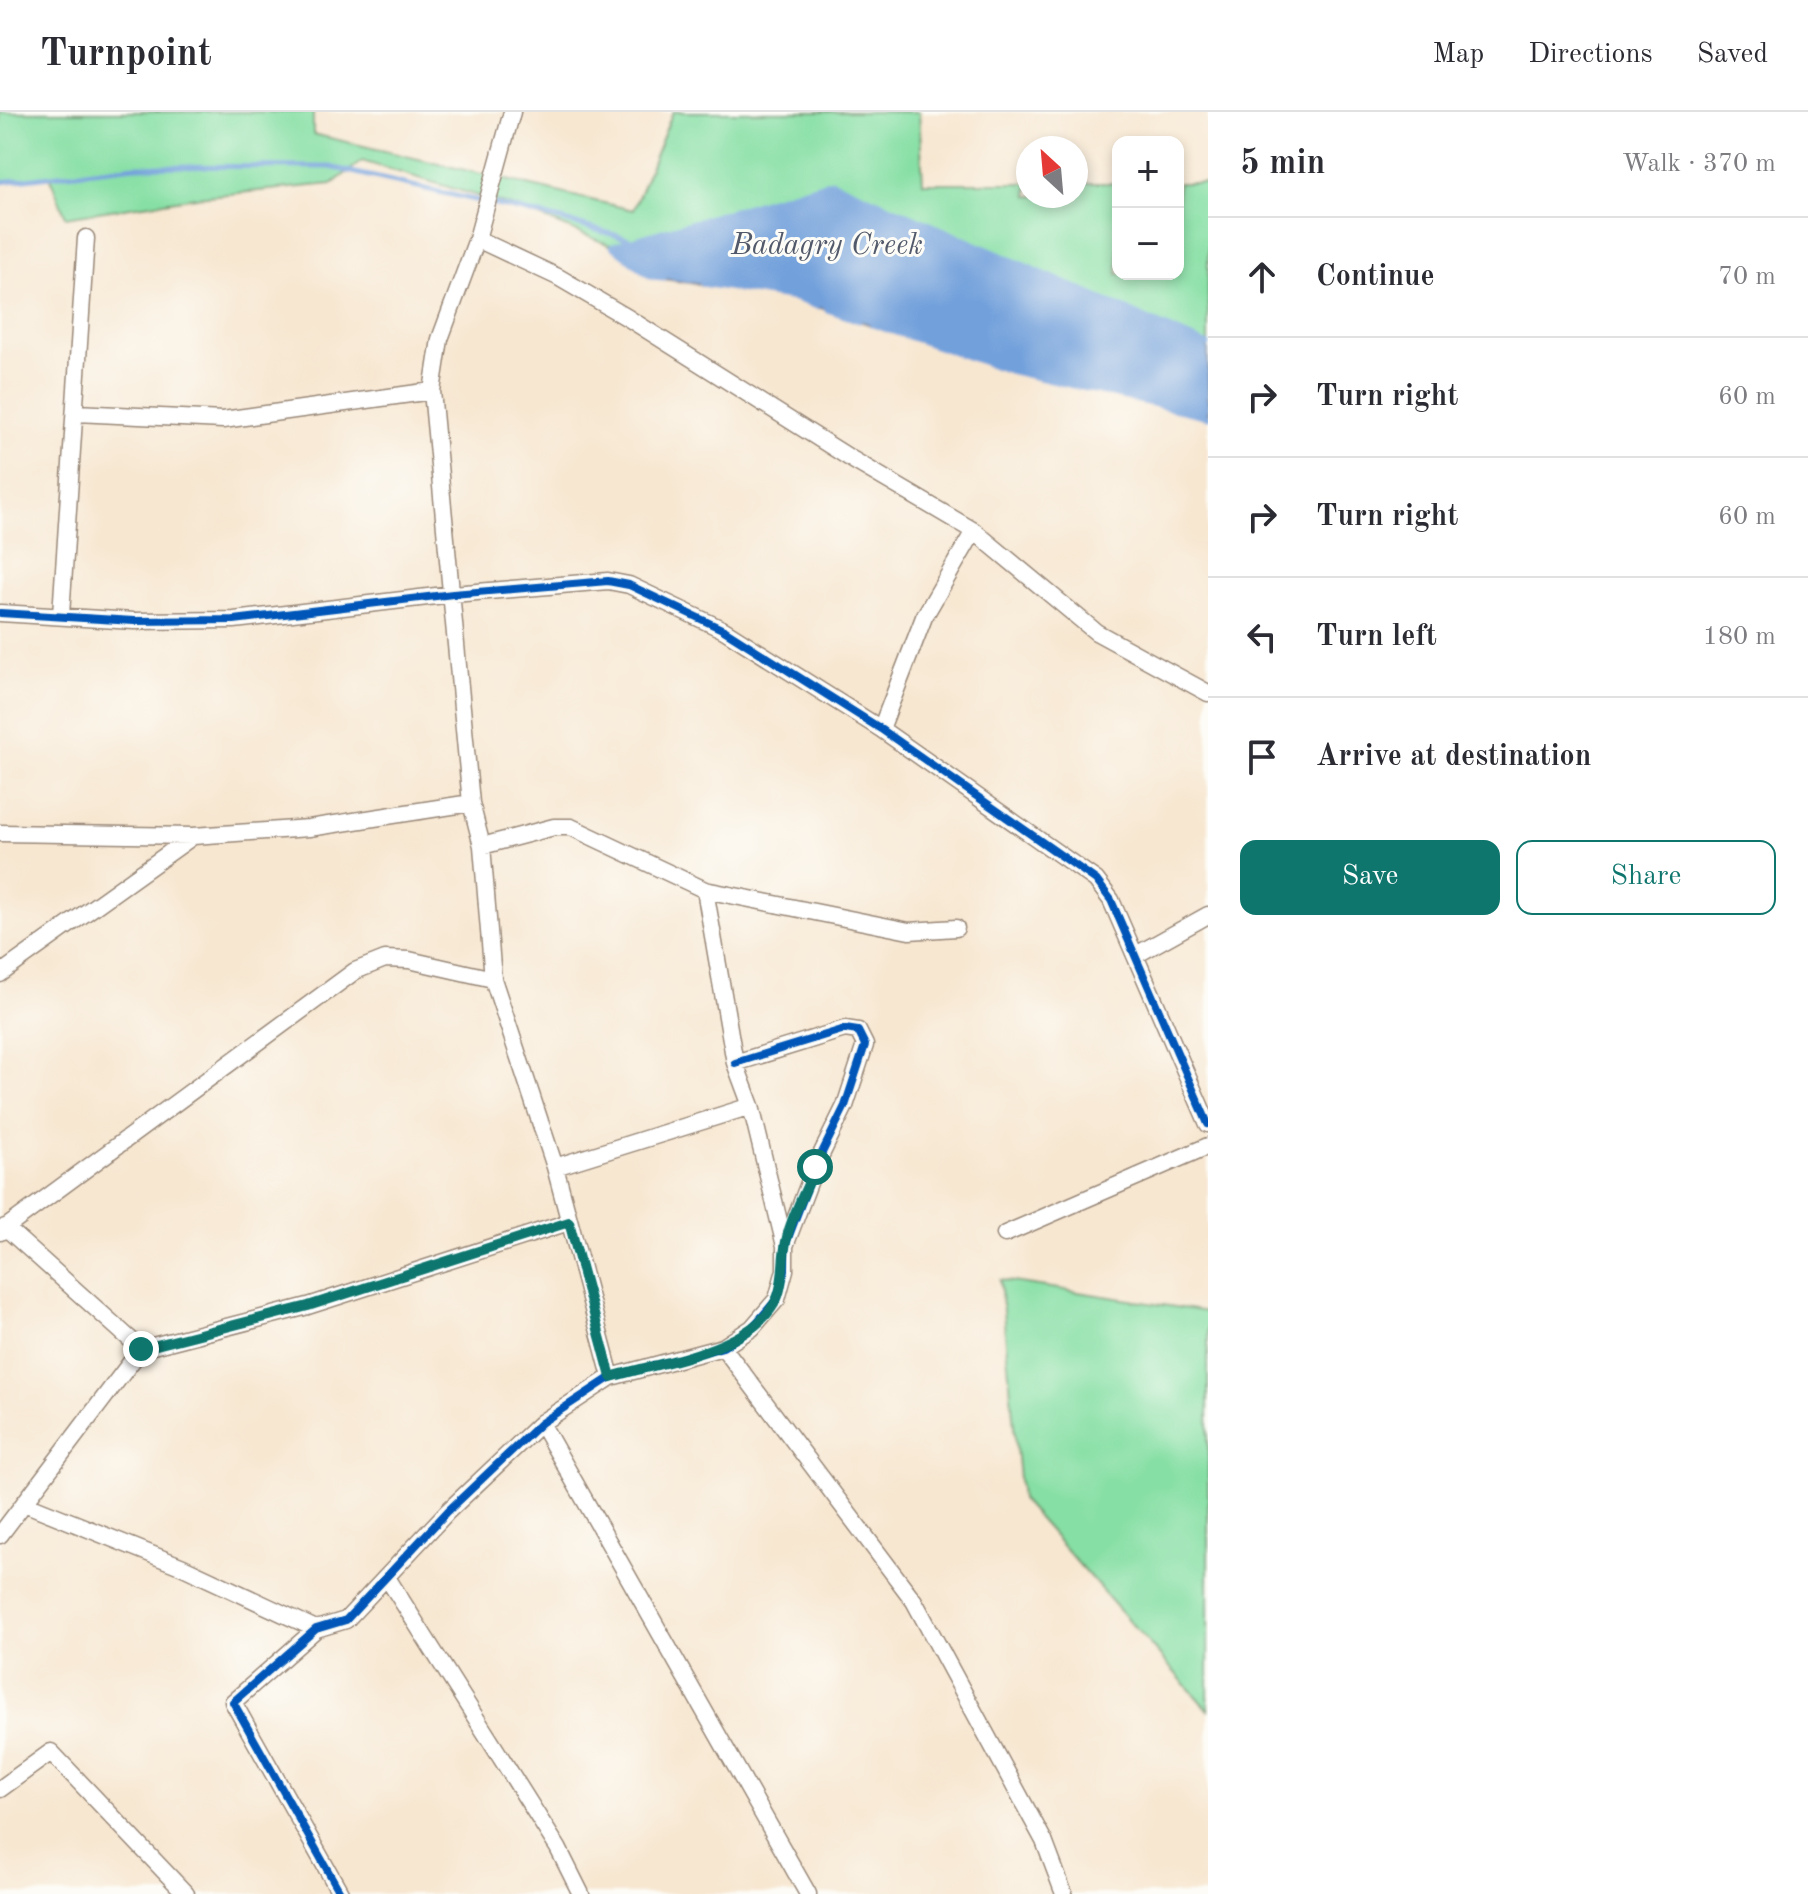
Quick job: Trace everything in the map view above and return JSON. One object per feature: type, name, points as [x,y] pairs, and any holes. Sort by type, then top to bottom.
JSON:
[{"type":"street","points":[[512,112],[480,231],[440,339],[432,391],[471,803],[482,846],[493,979],[555,1167],[611,1377]]},
{"type":"street","points":[[480,231],[505,249],[617,311],[853,460],[974,531],[1096,632],[1208,693]]},
{"type":"street","points":[[61,615],[86,238]]},
{"type":"street","points":[[76,413],[223,420],[432,391]]},
{"type":"street","points":[[881,729],[924,617],[974,531]]},
{"type":"street","points":[[0,613],[134,621],[234,620],[453,594],[608,581],[629,585],[724,630],[881,729],[1096,880],[1111,900],[1208,1124]]},
{"type":"street","points":[[1,831],[193,836],[309,828],[471,803]]},
{"type":"street","points":[[482,846],[554,827],[571,827],[705,890],[909,931],[956,928]]},
{"type":"street","points":[[0,974],[193,836]]},
{"type":"street","points":[[341,1894],[233,1702],[316,1629],[346,1620],[388,1579],[448,1511],[541,1423],[611,1377],[723,1347],[752,1328],[777,1299],[785,1270],[785,1246],[751,1106],[735,1063],[705,890]]},
{"type":"street","points":[[1136,955],[1208,915]]},
{"type":"street","points":[[141,1349],[2,1229],[355,971],[385,959],[409,960],[493,979]]},
{"type":"street","points":[[735,1063],[845,1029],[858,1031],[865,1045],[845,1106],[815,1167],[785,1246]]},
{"type":"street","points":[[555,1167],[751,1106]]},
{"type":"street","points":[[1005,1234],[1208,1146]]},
{"type":"street","points":[[0,1535],[141,1349],[308,1306],[569,1222]]},
{"type":"street","points":[[723,1347],[914,1601],[1044,1841],[1064,1894]]},
{"type":"street","points":[[541,1423],[808,1894]]},
{"type":"street","points":[[24,1503],[183,1567],[316,1629]]},
{"type":"street","points":[[388,1579],[558,1848],[581,1894]]},
{"type":"street","points":[[0,1789],[51,1752],[186,1894]]},
{"type":"green space","points":[[0,112],[313,112],[313,134],[633,210],[673,112],[919,112],[923,183],[1016,183],[1016,208],[1088,208],[1088,183],[1112,183],[1112,280],[1184,280],[1184,183],[1208,183],[1208,345],[832,181],[612,246],[518,208],[362,161],[332,184],[196,197],[66,217],[49,175],[0,182]]},
{"type":"green space","points":[[1000,1280],[1208,1312],[1208,1710],[1021,1499]]},
{"type":"water","name":"Badagry Creek","points":[[832,181],[1208,345],[1208,417],[1008,371],[794,299],[651,277],[612,246]]},
{"type":"waterway","points":[[0,182],[135,166],[330,167],[558,219],[629,239]]},
{"type":"waterway","points":[[664,278],[651,277],[612,246],[832,181],[1208,345]]},
{"type":"waterway","points":[[702,284],[794,299],[817,307]]},
{"type":"waterway","points":[[827,310],[859,321]]},
{"type":"waterway","points":[[872,325],[1008,371],[1208,417]]},
{"type":"cycle path","points":[[0,613],[134,621],[234,620],[453,594],[608,581],[629,585],[724,630],[881,729],[1096,880],[1111,900],[1208,1124]]},
{"type":"cycle path","points":[[341,1894],[233,1702],[316,1629],[346,1620],[448,1511],[541,1423],[611,1377],[723,1347],[752,1328],[777,1299],[785,1270],[785,1246],[815,1167],[845,1106],[865,1045],[858,1031],[845,1029],[735,1063]]},
{"type":"route","points":[[141,1349],[308,1306],[569,1222],[611,1377],[723,1347],[752,1328],[777,1299],[785,1270],[785,1246],[815,1167]]}]
